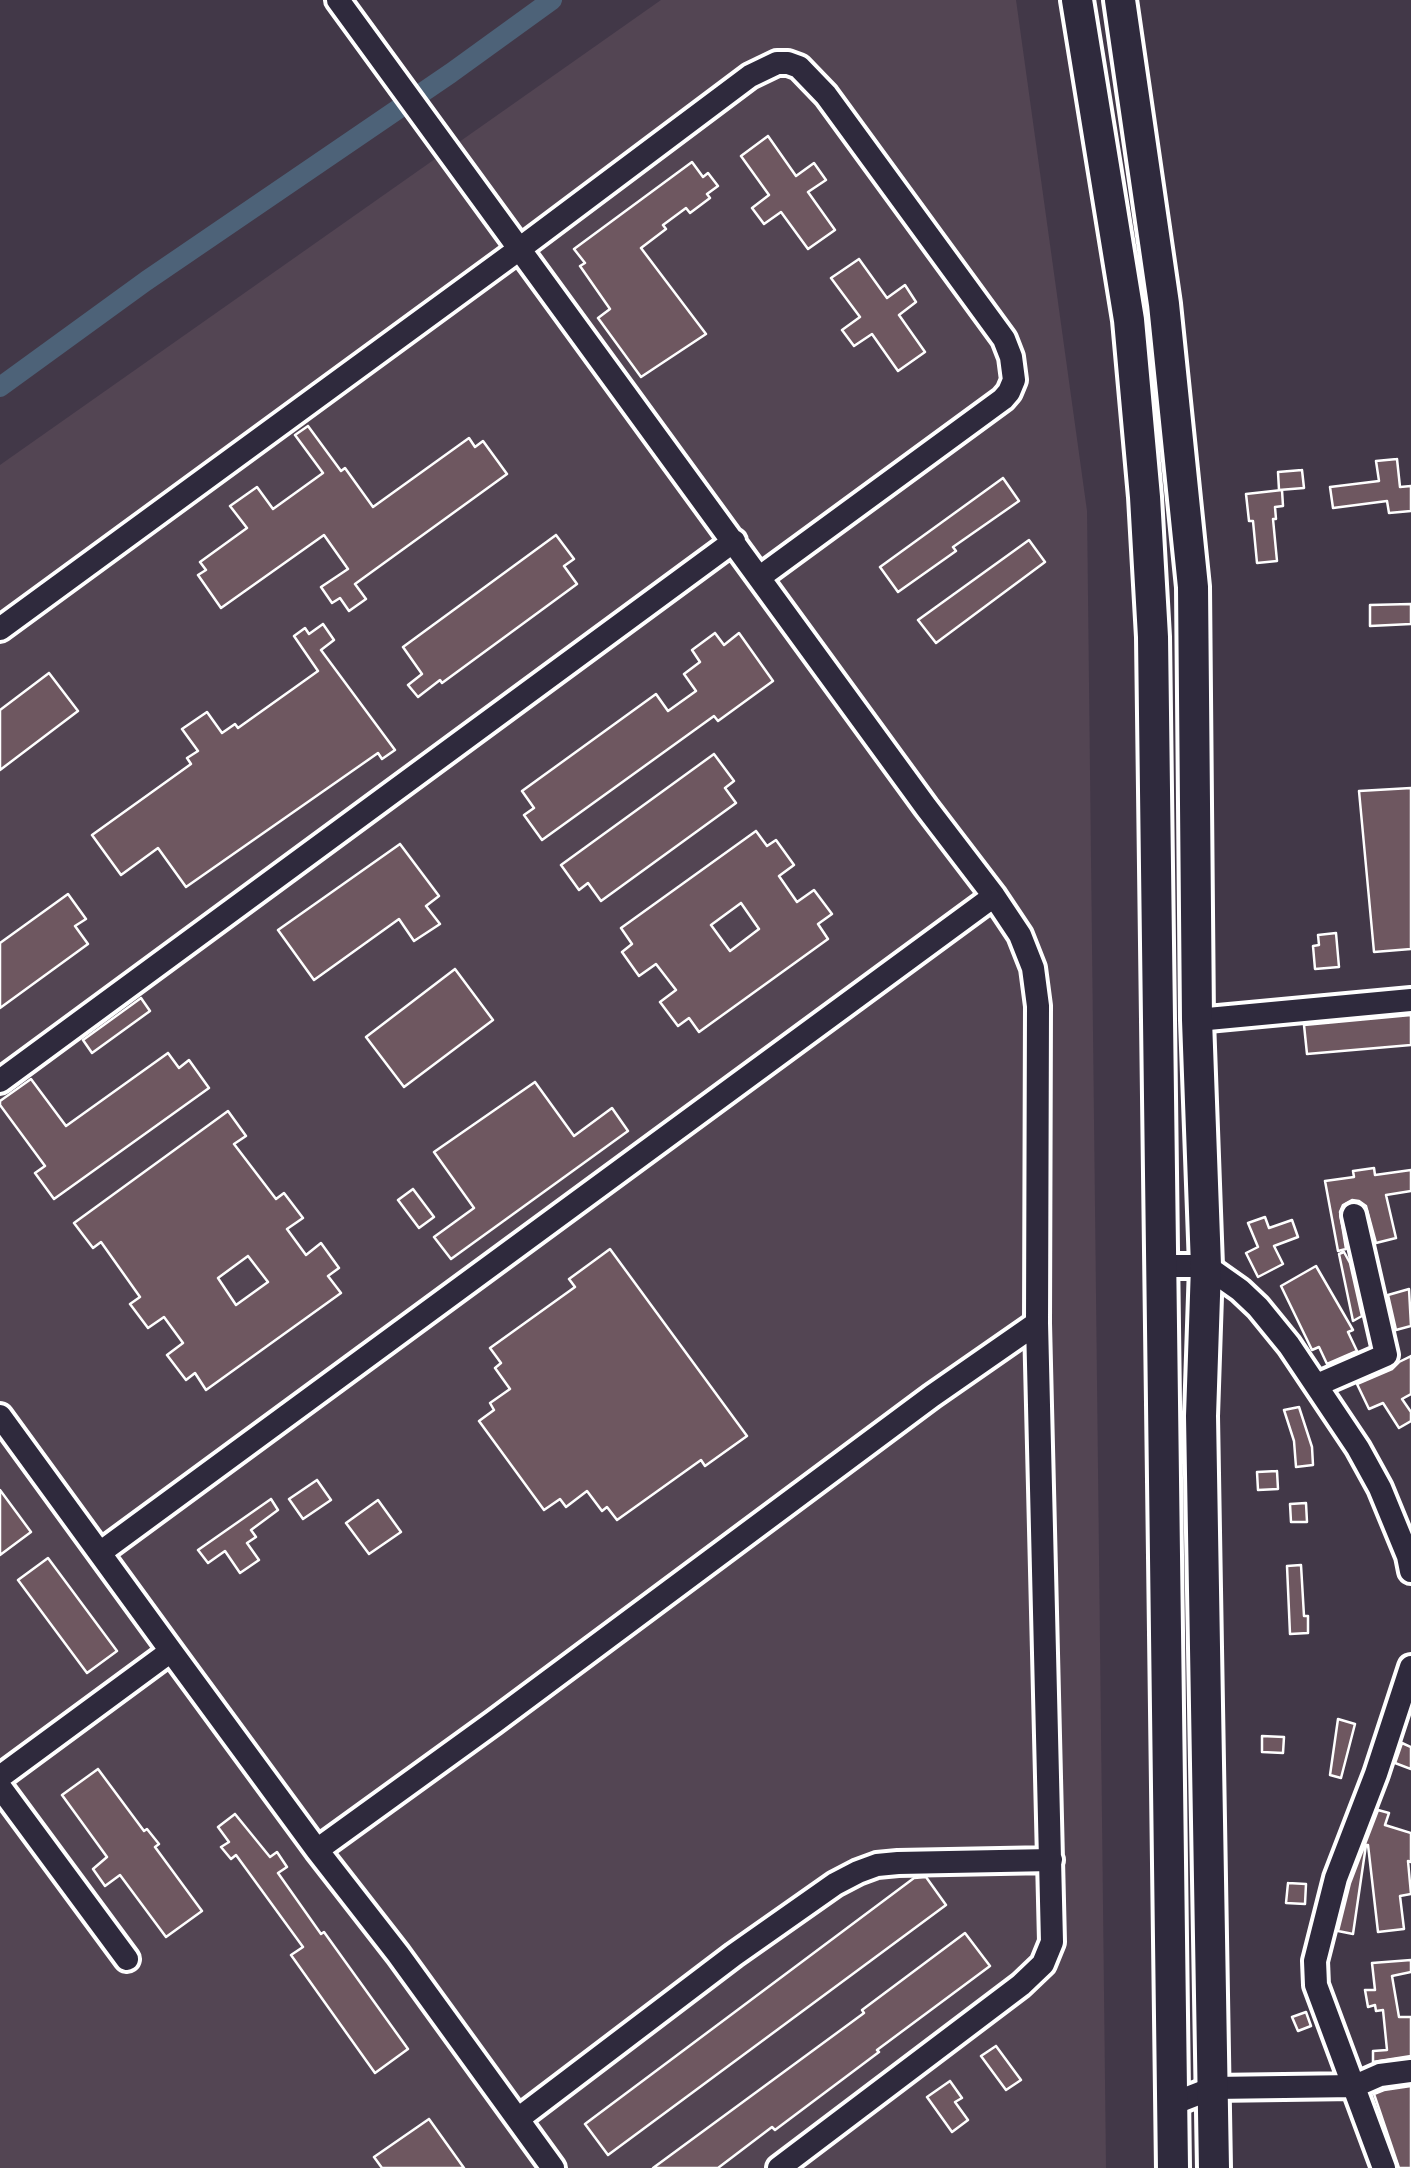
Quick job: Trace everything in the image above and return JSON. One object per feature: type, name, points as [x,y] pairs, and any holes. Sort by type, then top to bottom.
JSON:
[{"type":"main road","points":[[1077,0],[1129,320],[1146,497],[1153,637],[1173,2168]]},
{"type":"main road","points":[[1120,0],[1164,304],[1193,587],[1197,1020],[1206,1266],[1200,1416],[1214,2168]]},
{"type":"street","points":[[338,0],[994,896],[1026,947],[1036,985],[1037,1323],[1052,1942],[1043,1964],[1021,1985],[780,2168]]},
{"type":"street","points":[[0,630],[750,76],[777,63],[799,67],[826,96],[1004,339],[1012,357],[1014,380],[1002,399],[760,577]]},
{"type":"street","points":[[0,1081],[734,542]]},
{"type":"street","points":[[100,1552],[994,896]]},
{"type":"street","points":[[1197,1020],[1411,1000]]},
{"type":"street","points":[[1317,1385],[1386,1355],[1354,1215]]},
{"type":"street","points":[[1162,1266],[1206,1266],[1258,1307],[1289,1345],[1358,1448],[1380,1488],[1411,1571]]},
{"type":"street","points":[[317,1850],[932,1396],[1037,1323]]},
{"type":"street","points":[[0,1416],[552,2168]]},
{"type":"street","points":[[0,1777],[171,1652]]},
{"type":"street","points":[[1384,2168],[1316,1985],[1314,1961],[1336,1878],[1411,1668]]},
{"type":"street","points":[[0,1787],[126,1959]]},
{"type":"street","points":[[518,2120],[734,1955],[858,1872],[898,1863],[1051,1860]]},
{"type":"street","points":[[1172,2104],[1213,2088],[1355,2086],[1380,2075],[1411,2071]]},
{"type":"shaded area","points":[[661,0],[1016,0],[1087,511],[1106,2168],[0,2168],[0,465]]},
{"type":"building","points":[[768,136],[796,176],[814,163],[826,180],[808,192],[835,230],[808,249],[781,212],[764,224],[752,208],[769,195],[741,156]]},
{"type":"building","points":[[692,162],[703,177],[708,173],[718,186],[707,194],[710,198],[690,213],[686,208],[641,248],[706,334],[641,377],[598,318],[610,309],[580,266],[585,263],[574,249]]},
{"type":"building","points":[[859,259],[887,298],[905,285],[916,302],[899,315],[925,352],[898,371],[872,334],[854,346],[842,330],[860,317],[831,278]]},
{"type":"building","points":[[308,426],[373,507],[469,438],[475,447],[483,441],[507,474],[355,584],[366,599],[349,611],[340,598],[332,603],[321,587],[348,569],[324,535],[221,608],[198,575],[206,570],[200,562],[247,528],[230,506],[257,487],[273,509],[323,473],[295,435]]},
{"type":"building","points":[[1397,459],[1400,487],[1411,486],[1411,511],[1389,513],[1387,501],[1333,508],[1330,487],[1379,481],[1376,461]]},
{"type":"building","points":[[1302,470],[1304,488],[1279,490],[1278,472]]},
{"type":"building","points":[[1003,478],[1019,501],[898,592],[880,567]]},
{"type":"building","points":[[1282,490],[1283,506],[1275,507],[1273,519],[1277,561],[1257,563],[1246,494]]},
{"type":"building","points":[[556,535],[574,559],[564,566],[577,584],[418,697],[408,685],[422,674],[403,647]]},
{"type":"building","points":[[1029,540],[1045,562],[936,643],[918,620]]},
{"type":"building","points":[[1411,604],[1411,624],[1370,626],[1370,605]]},
{"type":"building","points":[[323,624],[334,640],[321,650],[395,750],[382,759],[378,753],[186,887],[158,848],[121,875],[92,835],[191,764],[187,758],[198,751],[182,729],[207,712],[222,733],[235,724],[238,728],[318,671],[294,636],[305,628],[309,634]]},
{"type":"building","points":[[715,633],[724,645],[739,633],[773,681],[718,721],[714,716],[542,840],[524,815],[534,808],[522,791],[656,694],[668,711],[696,691],[684,674],[700,662],[692,650]]},
{"type":"building","points":[[49,673],[78,711],[0,770],[0,710]]},
{"type":"building","points":[[714,754],[734,781],[725,788],[736,803],[601,901],[588,883],[579,890],[561,865]]},
{"type":"building","points":[[1411,788],[1411,949],[1374,952],[1359,791]]},
{"type":"building","points":[[756,831],[767,846],[776,840],[794,865],[779,876],[797,902],[814,890],[832,914],[818,924],[828,939],[699,1032],[689,1018],[678,1026],[660,1002],[676,990],[656,964],[639,976],[622,952],[632,944],[621,928]],"holes":[[[741,903],[759,929],[730,951],[711,925]]]},
{"type":"building","points":[[400,844],[439,896],[426,906],[440,924],[414,941],[399,919],[314,980],[278,930]]},
{"type":"building","points":[[68,894],[86,919],[75,926],[88,944],[0,1008],[0,943]]},
{"type":"building","points":[[1336,933],[1339,967],[1315,969],[1313,946],[1319,945],[1318,935]]},
{"type":"building","points":[[455,969],[493,1020],[404,1087],[366,1037]]},
{"type":"building","points":[[141,998],[150,1011],[92,1053],[83,1040]]},
{"type":"building","points":[[1411,1015],[1411,1045],[1307,1054],[1304,1025]]},
{"type":"building","points":[[168,1053],[179,1068],[189,1060],[209,1088],[54,1199],[35,1173],[45,1166],[0,1101],[31,1079],[66,1126]]},
{"type":"building","points":[[535,1082],[574,1136],[612,1108],[628,1131],[451,1259],[434,1237],[474,1208],[434,1152]]},
{"type":"building","points":[[228,1111],[246,1136],[234,1144],[276,1199],[284,1193],[303,1218],[287,1229],[306,1255],[321,1243],[339,1268],[328,1276],[341,1293],[206,1390],[195,1373],[186,1380],[167,1355],[183,1343],[164,1317],[148,1328],[130,1304],[140,1297],[101,1242],[93,1248],[74,1223]],"holes":[[[248,1256],[268,1282],[236,1305],[218,1278]]]},
{"type":"building","points":[[1374,1168],[1375,1175],[1411,1170],[1411,1191],[1386,1195],[1396,1238],[1376,1243],[1366,1206],[1352,1200],[1340,1212],[1346,1249],[1338,1251],[1325,1181],[1354,1177],[1353,1171]]},
{"type":"building","points":[[413,1189],[434,1217],[419,1228],[398,1200]]},
{"type":"building","points":[[1265,1217],[1269,1228],[1292,1220],[1298,1237],[1274,1246],[1283,1264],[1258,1277],[1246,1253],[1258,1247],[1248,1223]]},
{"type":"building","points":[[610,1249],[747,1436],[705,1466],[701,1460],[617,1520],[607,1507],[602,1511],[587,1491],[566,1507],[560,1499],[544,1510],[479,1421],[494,1410],[490,1403],[510,1389],[495,1368],[501,1363],[490,1348],[575,1287],[569,1279]]},
{"type":"building","points":[[1344,1252],[1362,1316],[1353,1321],[1339,1254]]},
{"type":"building","points":[[1316,1266],[1353,1330],[1348,1332],[1357,1351],[1327,1364],[1319,1347],[1312,1350],[1281,1286]]},
{"type":"building","points":[[1409,1289],[1411,1326],[1396,1330],[1388,1295]]},
{"type":"building","points":[[1411,1356],[1411,1394],[1402,1399],[1411,1412],[1411,1421],[1399,1428],[1383,1403],[1369,1409],[1357,1384]]},
{"type":"building","points":[[1299,1407],[1312,1447],[1313,1465],[1296,1467],[1294,1441],[1284,1410]]},
{"type":"building","points":[[1277,1471],[1278,1489],[1258,1490],[1257,1472]]},
{"type":"building","points":[[317,1480],[331,1500],[303,1519],[289,1499]]},
{"type":"building","points":[[0,1490],[31,1532],[0,1555]]},
{"type":"building","points":[[271,1499],[278,1510],[251,1530],[256,1537],[247,1543],[259,1560],[240,1573],[225,1551],[208,1563],[198,1550]]},
{"type":"building","points":[[378,1500],[401,1532],[369,1554],[346,1523]]},
{"type":"building","points":[[1306,1503],[1307,1522],[1291,1522],[1290,1504]]},
{"type":"building","points":[[48,1558],[117,1651],[87,1673],[18,1580]]},
{"type":"building","points":[[1301,1565],[1308,1633],[1290,1634],[1287,1566]]},
{"type":"building","points":[[1338,1719],[1355,1724],[1341,1778],[1330,1775]]},
{"type":"building","points":[[1262,1736],[1284,1737],[1283,1753],[1262,1752]]},
{"type":"building","points":[[1402,1743],[1411,1747],[1411,1769],[1395,1763]]},
{"type":"building","points":[[98,1769],[144,1831],[147,1829],[159,1844],[155,1847],[202,1911],[166,1937],[120,1875],[105,1886],[93,1869],[107,1857],[62,1795]]},
{"type":"building","points":[[1378,1810],[1389,1813],[1385,1825],[1411,1833],[1411,1894],[1400,1896],[1404,1929],[1378,1932],[1366,1845],[1353,1934],[1338,1931],[1350,1883]]},
{"type":"building","points":[[235,1814],[270,1857],[277,1852],[287,1867],[278,1873],[408,2049],[375,2073],[291,1955],[303,1947],[236,1855],[231,1859],[221,1847],[229,1842],[218,1827]]},
{"type":"building","points":[[926,1877],[946,1905],[608,2155],[585,2124],[914,1878]]},
{"type":"building","points":[[1288,1883],[1306,1884],[1305,1904],[1286,1903]]},
{"type":"building","points":[[965,1933],[990,1966],[879,2052],[718,2168],[653,2168],[864,2013],[862,2010]]},
{"type":"building","points":[[1411,1960],[1411,1972],[1392,1976],[1399,2017],[1411,2017],[1411,2056],[1373,2062],[1373,2051],[1387,2050],[1383,2010],[1376,2011],[1375,2005],[1368,2007],[1365,1990],[1375,1990],[1372,1963]]},
{"type":"building","points":[[1306,2012],[1311,2026],[1298,2031],[1292,2017]]},
{"type":"building","points":[[996,2046],[1021,2080],[1006,2090],[981,2056]]},
{"type":"building","points":[[950,2081],[962,2098],[955,2102],[968,2120],[952,2132],[927,2097]]},
{"type":"building","points":[[1411,2086],[1411,2168],[1399,2168],[1374,2094]]},
{"type":"building","points":[[429,2119],[464,2168],[382,2168],[374,2157]]},
{"type":"waterway","points":[[0,387],[552,0]]}]
